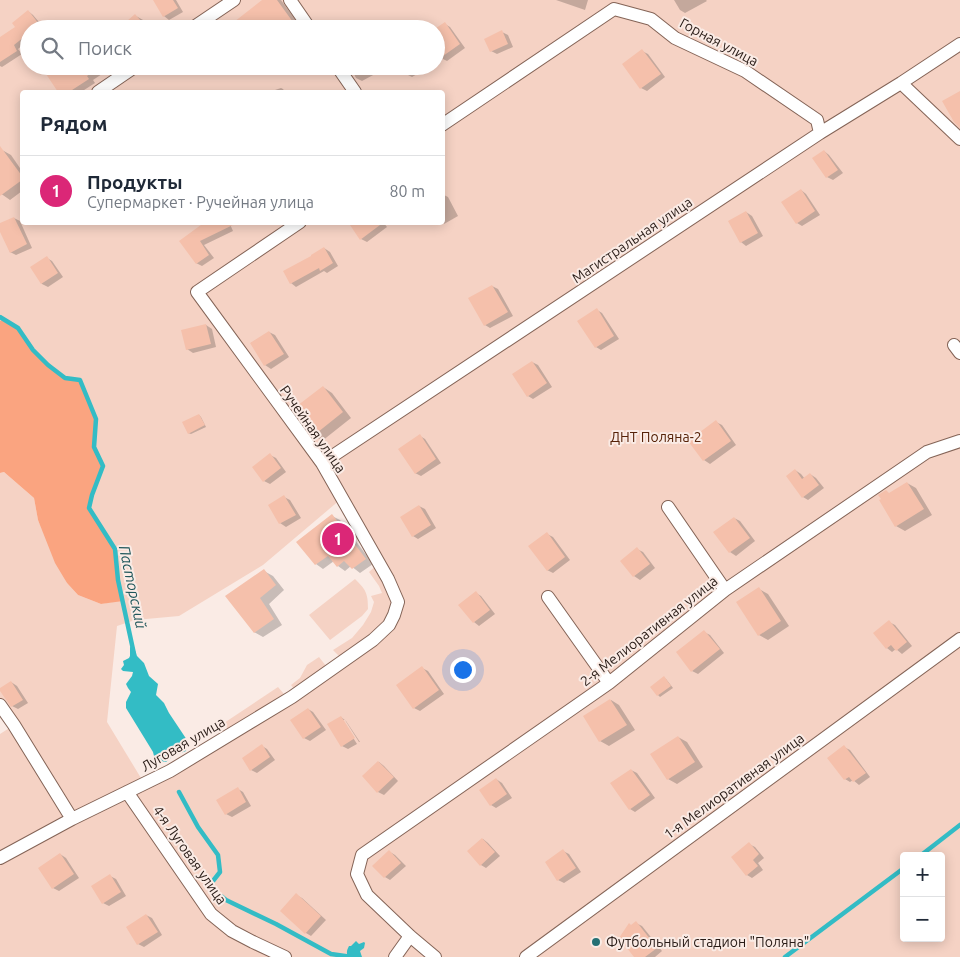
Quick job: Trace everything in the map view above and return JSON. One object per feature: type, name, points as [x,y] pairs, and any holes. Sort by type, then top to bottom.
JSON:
[{"type":"street","points":[[204,20],[234,0]]},
{"type":"street","points":[[290,0],[304,20]]},
{"type":"street","name":"Горная улица","points":[[445,123],[614,9],[651,19],[675,38],[745,71],[817,120],[820,132]]},
{"type":"street","name":"Магистральная улица","points":[[322,463],[820,132],[902,83],[960,44]]},
{"type":"street","points":[[101,90],[123,75]]},
{"type":"street","points":[[343,75],[354,90]]},
{"type":"street","points":[[902,83],[960,139]]},
{"type":"street","name":"Ручейная улица","points":[[296,225],[197,292],[322,463],[388,579],[398,602],[389,625],[373,640]]},
{"type":"street","name":"2-я Мелиоративная улица","points":[[410,936],[367,895],[357,874],[362,855],[609,683],[725,590],[928,452],[960,441]]},
{"type":"street","points":[[668,507],[725,590]]},
{"type":"street","points":[[548,597],[609,683]]},
{"type":"street","name":"1-я Мелиоративная улица","points":[[526,957],[960,639]]},
{"type":"street","name":"Луговая улица","points":[[0,858],[170,771],[294,695],[373,640]]},
{"type":"street","points":[[0,705],[72,820]]},
{"type":"street","name":"4-я Луговая улица","points":[[127,792],[211,914],[232,931],[286,957]]},
{"type":"street","points":[[395,957],[410,936],[435,957]]},
{"type":"green space","name":"ДНТ Поляна-2","points":[[0,0],[960,0],[960,957],[0,957],[0,734],[14,725],[0,705],[0,473],[4,472],[34,498],[38,520],[67,583],[78,595],[101,604],[123,600],[118,580],[115,549],[89,508],[103,466],[95,449],[96,419],[80,380],[65,378],[31,348],[18,328],[0,318]],"holes":[[[341,499],[380,562],[369,572],[382,593],[371,596],[374,602],[371,612],[352,638],[333,650],[344,661],[330,671],[319,657],[307,665],[300,678],[291,685],[298,694],[289,700],[278,687],[224,723],[232,735],[144,783],[107,722],[117,626],[135,620],[179,616],[263,565]]]},
{"type":"green space","points":[[355,579],[366,592],[368,609],[362,616],[330,640],[309,615]]},
{"type":"shaded area","points":[[1,320],[18,328],[31,348],[65,378],[80,380],[96,419],[95,449],[103,466],[89,508],[115,549],[118,580],[123,601],[101,604],[78,595],[67,583],[55,563],[38,520],[34,498],[4,472],[0,473]]},
{"type":"water","points":[[130,647],[134,648],[137,656],[144,663],[149,676],[158,684],[156,695],[164,703],[187,740],[186,751],[173,756],[166,762],[155,760],[153,752],[126,708],[126,702],[131,692],[126,684],[133,672],[121,669],[124,665],[123,661],[130,656]]},
{"type":"water","points":[[356,941],[359,944],[365,943],[364,948],[360,951],[362,957],[348,957],[347,951],[349,946]]},
{"type":"building","points":[[153,0],[173,0],[178,8],[163,17]]},
{"type":"building","points":[[262,0],[277,0],[291,20],[236,20]]},
{"type":"building","points":[[28,10],[36,20],[20,20],[20,40],[14,45],[17,51],[0,62],[0,37],[15,27],[12,23]]},
{"type":"building","points":[[135,14],[140,20],[128,20]]},
{"type":"building","points":[[445,22],[460,44],[445,55]]},
{"type":"building","points":[[502,30],[508,44],[490,52],[484,39]]},
{"type":"building","points":[[642,49],[661,74],[640,89],[622,64]]},
{"type":"building","points":[[47,75],[88,75],[87,76],[89,79],[72,90],[57,90]]},
{"type":"building","points":[[960,91],[960,128],[954,122],[942,101]]},
{"type":"building","points":[[0,146],[20,173],[20,181],[0,196]]},
{"type":"building","points":[[824,150],[838,170],[826,178],[812,158]]},
{"type":"building","points":[[801,189],[815,211],[796,224],[781,202]]},
{"type":"building","points":[[746,211],[758,233],[740,243],[728,221]]},
{"type":"building","points":[[14,217],[27,244],[10,253],[0,232],[0,223]]},
{"type":"building","points":[[201,225],[233,225],[200,241],[209,255],[196,264],[179,241]]},
{"type":"building","points":[[350,225],[380,225],[360,240]]},
{"type":"building","points":[[324,247],[333,263],[320,271],[319,268],[290,284],[283,271]]},
{"type":"building","points":[[47,256],[58,273],[41,284],[30,267]]},
{"type":"building","points":[[492,285],[508,312],[484,326],[468,298]]},
{"type":"building","points":[[597,308],[614,336],[595,348],[577,321]]},
{"type":"building","points":[[206,324],[211,344],[186,350],[181,330]]},
{"type":"building","points":[[269,331],[284,354],[264,366],[250,343]]},
{"type":"building","points":[[532,361],[547,383],[527,397],[512,374]]},
{"type":"building","points":[[323,386],[343,412],[313,436],[293,409]]},
{"type":"building","points":[[199,414],[205,425],[188,434],[182,422]]},
{"type":"building","points":[[716,420],[731,441],[703,461],[688,441]]},
{"type":"building","points":[[420,434],[436,459],[415,474],[398,449]]},
{"type":"building","points":[[270,453],[281,468],[263,482],[252,467]]},
{"type":"building","points":[[795,469],[802,479],[810,473],[819,485],[802,498],[786,476]]},
{"type":"building","points":[[907,482],[924,509],[895,527],[878,495],[886,490],[889,493]]},
{"type":"building","points":[[284,495],[296,515],[279,524],[268,505]]},
{"type":"building","points":[[419,505],[431,525],[412,537],[400,517]]},
{"type":"building","points":[[332,514],[366,559],[352,569],[344,561],[337,567],[328,556],[315,565],[296,542]]},
{"type":"building","points":[[734,517],[750,538],[729,553],[713,532]]},
{"type":"building","points":[[547,532],[565,557],[547,571],[528,546]]},
{"type":"building","points":[[637,547],[650,564],[633,577],[620,561]]},
{"type":"building","points":[[264,569],[276,585],[260,598],[274,619],[254,633],[225,596]]},
{"type":"building","points":[[759,587],[781,621],[758,636],[736,602]]},
{"type":"building","points":[[476,591],[490,610],[473,623],[458,605]]},
{"type":"building","points":[[889,620],[907,642],[896,651],[891,645],[886,649],[873,633]]},
{"type":"building","points":[[704,630],[720,649],[691,672],[676,652]]},
{"type":"building","points":[[422,666],[439,690],[413,709],[396,685]]},
{"type":"building","points":[[664,676],[671,686],[657,696],[650,687]]},
{"type":"building","points":[[11,681],[23,700],[11,707],[0,691],[0,688]]},
{"type":"building","points":[[610,699],[627,725],[599,742],[583,716]]},
{"type":"building","points":[[308,708],[321,727],[303,739],[290,720]]},
{"type":"building","points":[[341,716],[355,738],[341,747],[327,724]]},
{"type":"building","points":[[678,736],[695,762],[667,780],[650,754]]},
{"type":"building","points":[[262,744],[270,757],[250,771],[242,758]]},
{"type":"building","points":[[844,745],[866,773],[853,782],[849,777],[844,780],[827,758]]},
{"type":"building","points":[[378,761],[394,777],[377,793],[362,776]]},
{"type":"building","points":[[631,769],[650,795],[629,810],[610,783]]},
{"type":"building","points":[[496,778],[507,794],[490,806],[479,790]]},
{"type":"building","points":[[238,787],[246,802],[225,815],[216,800]]},
{"type":"building","points":[[482,838],[495,852],[480,866],[467,851]]},
{"type":"building","points":[[749,842],[759,854],[753,860],[758,866],[746,876],[731,857]]},
{"type":"building","points":[[563,849],[576,868],[557,881],[545,862]]},
{"type":"building","points":[[389,850],[401,863],[384,878],[372,866]]},
{"type":"building","points":[[60,853],[74,874],[52,889],[38,868]]},
{"type":"building","points":[[110,874],[121,892],[102,904],[91,886]]},
{"type":"building","points":[[296,893],[321,916],[305,934],[280,911]]},
{"type":"building","points":[[146,914],[158,932],[137,945],[126,927]]},
{"type":"building","points":[[636,921],[657,948],[645,957],[634,957],[619,938],[629,923],[631,925]]},
{"type":"waterway","name":"Пасторский","points":[[0,317],[18,328],[33,350],[48,365],[65,378],[80,380],[96,419],[94,447],[103,466],[89,508],[115,549],[118,580],[134,654]]},
{"type":"waterway","name":"Пасторский","points":[[179,792],[198,827],[218,855],[220,872],[209,886],[226,900],[276,924],[331,954],[352,957]]},
{"type":"waterway","points":[[925,852],[960,825]]},
{"type":"waterway","points":[[785,957],[900,871]]},
{"type":"place","name":"Продукты","points":[[338,539]]},
{"type":"place","name":"Футбольный стадион \"Поляна\"","points":[[596,942]]}]
